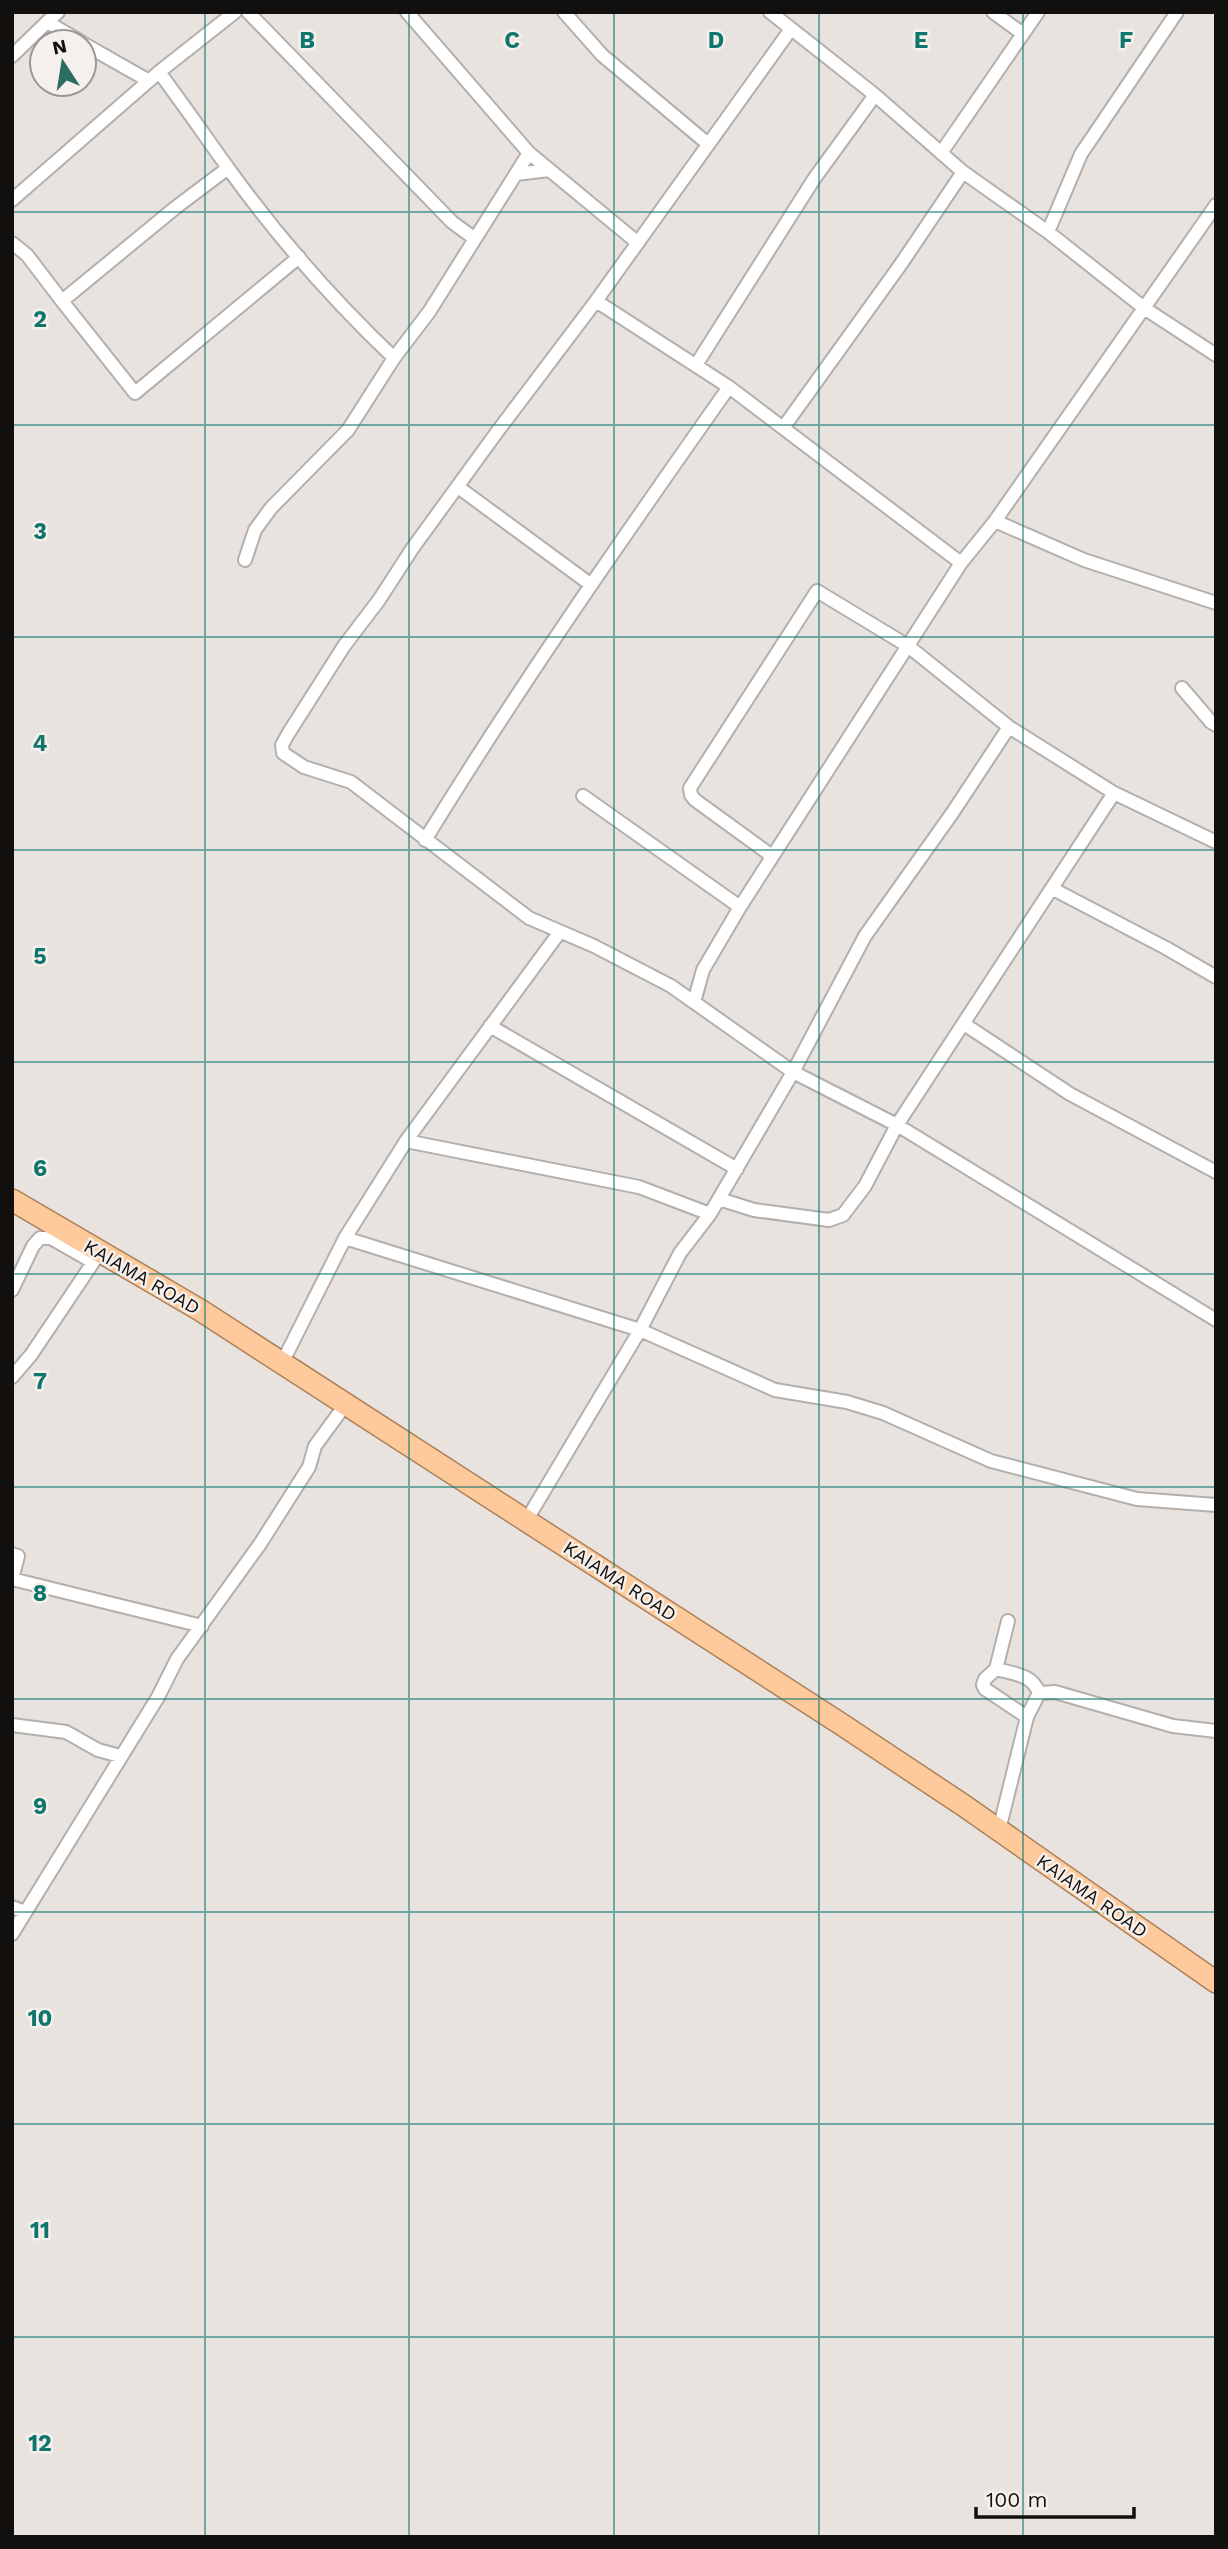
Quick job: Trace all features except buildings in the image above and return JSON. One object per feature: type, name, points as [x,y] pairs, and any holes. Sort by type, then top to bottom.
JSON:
[{"type":"highway","name":"KAIAMA ROAD","points":[[12,1200],[97,1257],[200,1310],[841,1724],[999,1830],[1216,1982]]},
{"type":"street","points":[[12,55],[58,12]]},
{"type":"street","points":[[12,200],[154,76],[235,12]]},
{"type":"street","points":[[248,12],[452,222],[475,239]]},
{"type":"street","points":[[407,12],[529,153],[638,243]]},
{"type":"street","points":[[564,12],[602,55],[708,144]]},
{"type":"street","points":[[770,12],[875,95],[963,172],[1048,233],[1144,308],[1216,355]]},
{"type":"street","points":[[993,12],[1023,34]]},
{"type":"street","points":[[941,153],[1038,12]]},
{"type":"street","points":[[1048,233],[1081,154],[1177,12]]},
{"type":"street","points":[[47,23],[56,28]]},
{"type":"street","points":[[791,29],[344,646],[282,745],[283,754],[304,767],[351,782],[529,918],[594,946],[660,980],[793,1072],[897,1125],[1216,1320]]},
{"type":"street","points":[[98,50],[154,76],[299,257],[394,358]]},
{"type":"street","points":[[696,365],[814,179],[875,95]]},
{"type":"street","points":[[244,560],[255,530],[271,508],[348,429],[394,358],[429,312],[529,153]]},
{"type":"street","points":[[62,301],[228,168]]},
{"type":"street","points":[[516,174],[549,170]]},
{"type":"street","points":[[783,428],[901,264],[963,172]]},
{"type":"street","points":[[694,1002],[703,970],[740,907],[961,563],[995,521],[1216,205]]},
{"type":"street","points":[[12,243],[27,255],[135,393],[299,257]]},
{"type":"street","points":[[596,301],[729,387],[961,563]]},
{"type":"street","points":[[425,840],[590,584],[729,387]]},
{"type":"street","points":[[458,487],[590,584]]},
{"type":"street","points":[[995,521],[1084,560],[1216,603]]},
{"type":"street","points":[[772,856],[695,800],[690,788],[817,591],[908,646],[1009,726],[1114,793],[1216,842]]},
{"type":"street","points":[[1182,688],[1216,725]]},
{"type":"street","points":[[526,1521],[640,1330],[680,1253],[710,1214],[737,1169],[793,1072],[865,936],[953,812],[1009,726]]},
{"type":"street","points":[[719,1199],[768,1212],[829,1220],[843,1215],[865,1186],[897,1125],[1114,793]]},
{"type":"street","points":[[583,796],[740,907]]},
{"type":"street","points":[[1053,889],[1216,977]]},
{"type":"street","points":[[282,1363],[345,1238],[406,1141],[559,933]]},
{"type":"street","points":[[964,1024],[1070,1094],[1216,1172]]},
{"type":"street","points":[[490,1026],[737,1169]]},
{"type":"street","points":[[406,1141],[639,1187],[710,1214]]},
{"type":"street","points":[[12,1290],[33,1246],[40,1238],[51,1238],[97,1257],[31,1355],[15,1370]]},
{"type":"street","points":[[345,1238],[640,1330],[775,1390],[847,1402],[883,1413],[991,1461],[1138,1499],[1216,1505]]},
{"type":"street","points":[[12,1934],[158,1697],[177,1659],[260,1544],[309,1467],[315,1446],[345,1405]]},
{"type":"street","points":[[12,1554],[18,1556],[12,1579],[202,1626]]},
{"type":"street","points":[[1008,1621],[996,1669],[985,1679],[983,1685],[1027,1717]]},
{"type":"street","points":[[996,1669],[1027,1677],[1036,1684],[1039,1693],[1027,1717],[999,1830]]},
{"type":"street","points":[[1039,1693],[1055,1692],[1174,1726],[1216,1731]]},
{"type":"street","points":[[12,1725],[66,1732],[98,1750],[120,1756]]},
{"type":"street","points":[[12,1907],[25,1912]]}]
